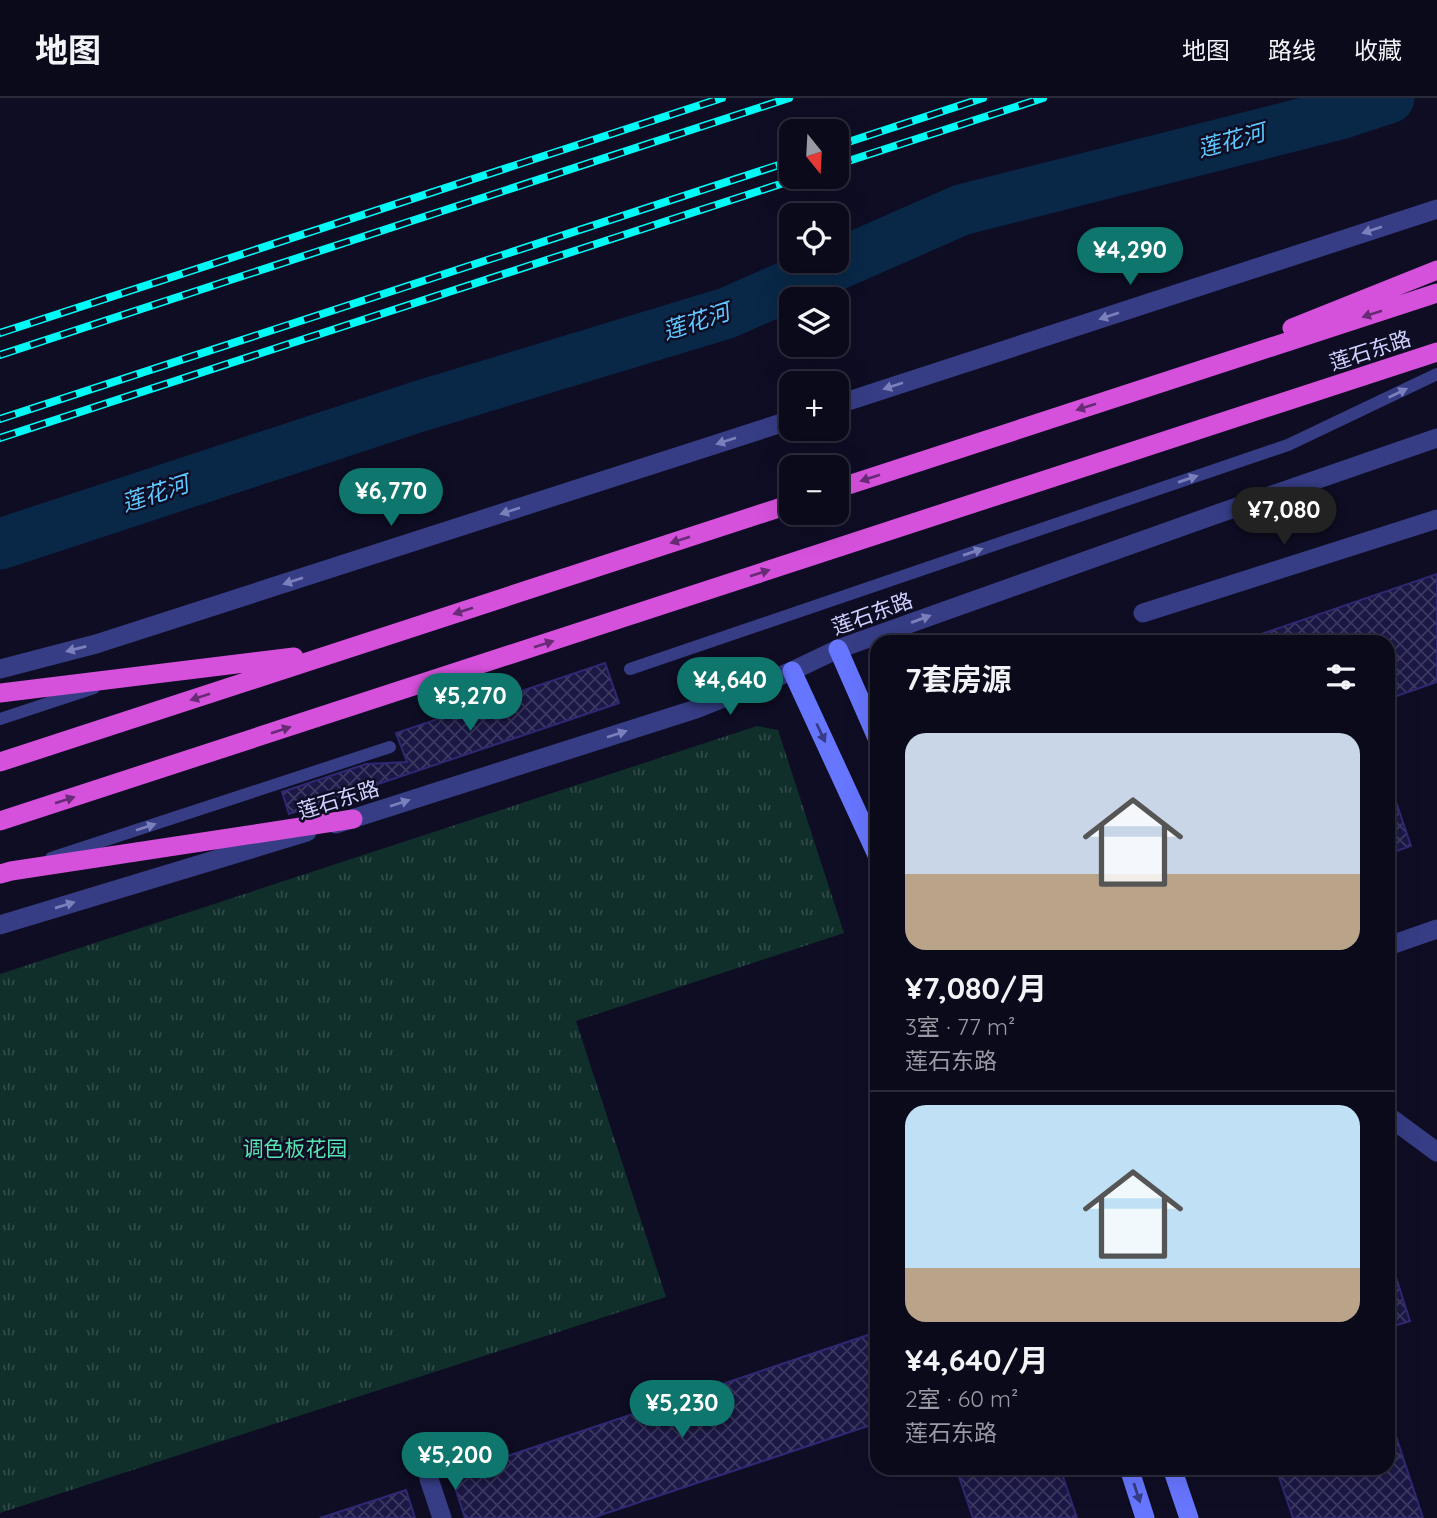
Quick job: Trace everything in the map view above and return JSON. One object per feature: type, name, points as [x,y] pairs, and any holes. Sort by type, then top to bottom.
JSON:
[{"type":"highway","points":[[1123,395],[1437,270]]},
{"type":"highway","name":"莲石东路","points":[[849,485],[1437,293]]},
{"type":"highway","name":"莲石东路","points":[[0,821],[1437,352]]},
{"type":"highway","points":[[0,762],[779,508]]},
{"type":"highway","points":[[0,693],[336,652]]},
{"type":"highway","points":[[6,872],[353,819]]},
{"type":"main road","points":[[838,649],[870,722]]},
{"type":"main road","points":[[792,671],[870,840]]},
{"type":"main road","points":[[1131,1475],[1145,1518]]},
{"type":"main road","points":[[1174,1475],[1189,1518]]},
{"type":"street","points":[[849,401],[1437,209]]},
{"type":"street","points":[[0,669],[96,644],[779,424]]},
{"type":"street","name":"莲石东路","points":[[877,635],[1437,438]]},
{"type":"street","points":[[1143,613],[1437,519]]},
{"type":"street","name":"莲石东路","points":[[0,925],[353,819],[696,709],[870,638]]},
{"type":"street","points":[[1395,944],[1437,929]]},
{"type":"street","points":[[1395,1121],[1437,1152]]},
{"type":"street","points":[[429,1479],[442,1518]]},
{"type":"lane","points":[[630,669],[1288,445],[1437,374]]},
{"type":"lane","points":[[0,719],[125,678]]},
{"type":"lane","points":[[6,872],[390,747]]},
{"type":"green space","name":"调色板花园","points":[[757,726],[778,730],[844,933],[576,1021],[666,1297],[0,1513],[0,974]]},
{"type":"building","points":[[1437,574],[1437,682],[1395,697],[1395,635],[1258,635]]},
{"type":"building","points":[[605,663],[619,703],[289,814],[282,792],[366,764],[407,762],[396,733]]},
{"type":"building","points":[[1395,799],[1411,846],[1395,852]]},
{"type":"building","points":[[1395,1274],[1410,1321],[1395,1326]]},
{"type":"building","points":[[870,1334],[870,1425],[592,1518],[465,1518],[451,1475]]},
{"type":"building","points":[[1395,1433],[1423,1518],[1293,1518],[1278,1475],[1395,1475]]},
{"type":"building","points":[[958,1475],[1062,1475],[1077,1518],[973,1518]]},
{"type":"building","points":[[406,1490],[415,1518],[320,1518]]},
{"type":"waterway","name":"莲花河","points":[[0,544],[417,407],[727,313],[961,210],[1340,114],[1389,98]]},
{"type":"railway","points":[[0,333],[722,98]]},
{"type":"railway","points":[[0,355],[789,98]]},
{"type":"railway","points":[[849,142],[983,98]]},
{"type":"railway","points":[[849,161],[1043,98]]},
{"type":"railway","points":[[0,419],[779,165]]},
{"type":"railway","points":[[0,438],[779,184]]}]
